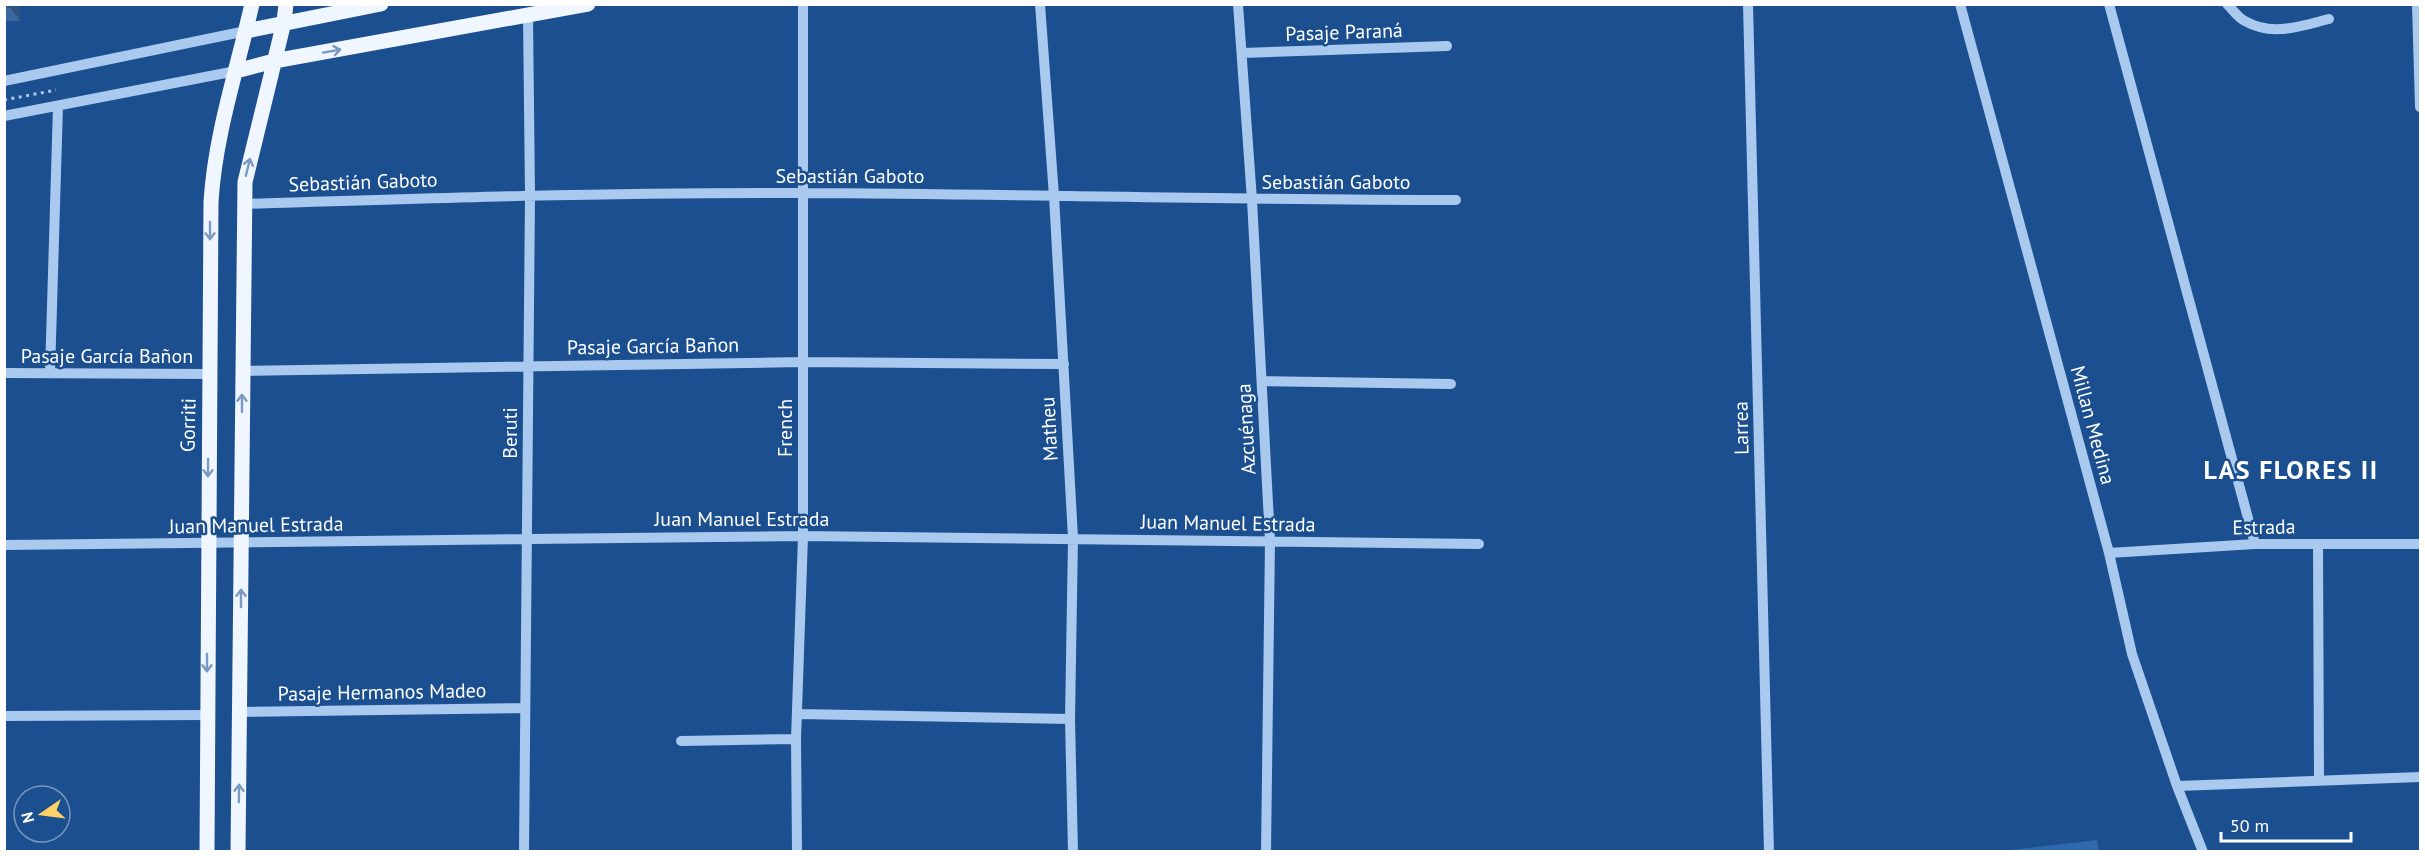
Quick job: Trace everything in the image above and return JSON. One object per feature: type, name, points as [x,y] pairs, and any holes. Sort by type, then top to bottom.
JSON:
[{"type":"main road","name":"Gorriti","points":[[207,852],[207,544],[213,165],[252,4]]},
{"type":"main road","points":[[238,852],[244,182],[284,22],[285,4]]},
{"type":"main road","points":[[246,32],[284,22],[381,4]]},
{"type":"main road","points":[[236,71],[274,61],[588,4]]},
{"type":"street","name":"French","points":[[797,852],[796,739],[803,536],[803,4]]},
{"type":"street","name":"Matheu","points":[[1041,4],[1073,538],[1070,719],[1073,852]]},
{"type":"street","name":"Azcuénaga","points":[[1238,4],[1252,200],[1270,541],[1266,852]]},
{"type":"street","name":"Larrea","points":[[1748,4],[1769,852]]},
{"type":"street","name":"Millan Medina","points":[[1960,4],[2109,553],[2132,654],[2177,786],[2203,852]]},
{"type":"street","points":[[2109,4],[2254,544]]},
{"type":"street","points":[[2227,4],[2244,21],[2269,30],[2288,29],[2329,19]]},
{"type":"street","points":[[2417,4],[2421,107]]},
{"type":"street","name":"Beruti","points":[[524,852],[530,195],[528,15]]},
{"type":"street","points":[[4,81],[246,32]]},
{"type":"street","name":"Pasaje Paraná","points":[[1242,53],[1447,46]]},
{"type":"street","points":[[4,116],[236,71]]},
{"type":"street","points":[[50,373],[58,106]]},
{"type":"street","name":"Sebastián Gaboto","points":[[243,204],[530,195],[802,193],[1252,200],[1456,200]]},
{"type":"street","name":"Pasaje García Bañon","points":[[242,371],[803,362],[1064,364]]},
{"type":"street","name":"Pasaje García Bañon","points":[[4,373],[209,374]]},
{"type":"street","points":[[1262,381],[1451,384]]},
{"type":"street","name":"Juan Manuel Estrada","points":[[4,545],[803,536],[1479,544]]},
{"type":"street","name":"Estrada","points":[[2109,553],[2254,544],[2421,544]]},
{"type":"street","points":[[2318,544],[2319,780]]},
{"type":"street","name":"Pasaje Hermanos Madeo","points":[[240,712],[525,708]]},
{"type":"street","points":[[797,714],[1070,719]]},
{"type":"street","points":[[4,716],[206,715]]},
{"type":"street","points":[[681,741],[796,739]]},
{"type":"street","points":[[2177,786],[2421,777]]},
{"type":"shaded area","points":[[2097,840],[2099,851],[2002,851]]},
{"type":"district","name":"LAS FLORES II","points":[[2291,469]]}]
